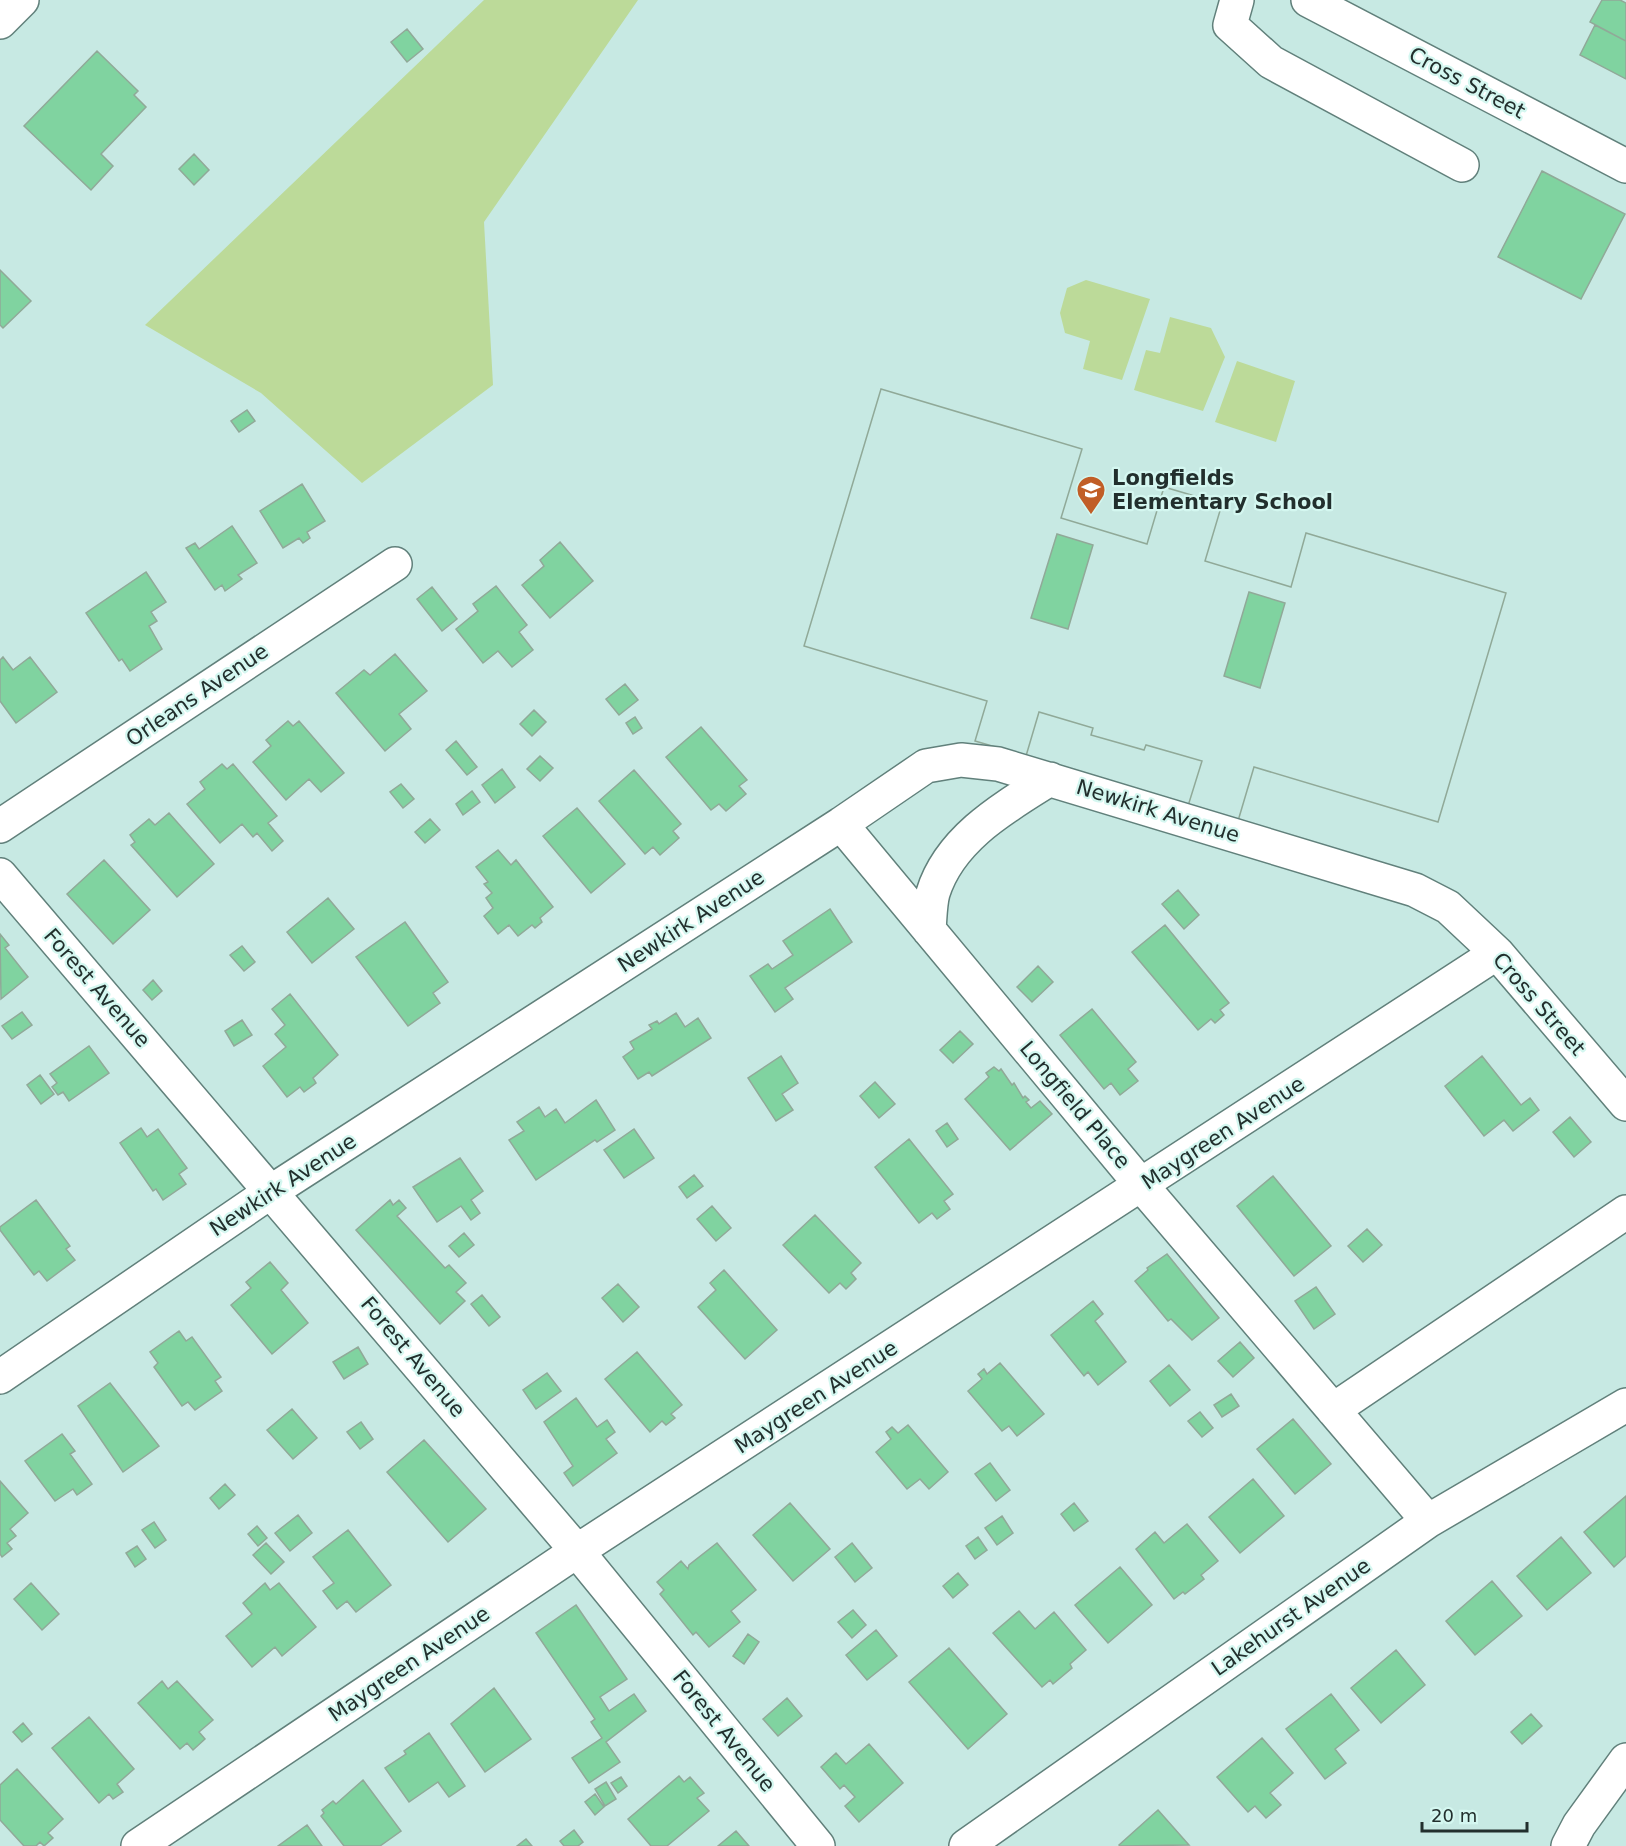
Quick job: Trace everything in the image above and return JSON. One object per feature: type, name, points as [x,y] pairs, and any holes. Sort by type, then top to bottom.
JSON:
[{"type":"street","points":[[0,22],[22,0]]},
{"type":"street","points":[[1237,0],[1230,25],[1271,62],[1462,165]]},
{"type":"street","name":"Cross Street","points":[[1308,0],[1626,166]]},
{"type":"street","name":"Orleans Avenue","points":[[0,826],[394,564]]},
{"type":"street","name":"Newkirk Avenue","points":[[0,1377],[272,1191],[841,824],[926,766],[961,760],[998,764],[1415,890],[1448,907]]},
{"type":"street","points":[[929,930],[933,893],[950,858],[976,830],[1002,809],[1050,779]]},
{"type":"street","name":"Longfield Place","points":[[841,824],[1142,1186],[1428,1521]]},
{"type":"street","name":"Forest Avenue","points":[[0,875],[578,1551],[818,1846]]},
{"type":"street","name":"Cross Street","points":[[1448,907],[1497,953],[1626,1104]]},
{"type":"street","name":"Maygreen Avenue","points":[[138,1846],[578,1551],[1497,953]]},
{"type":"street","points":[[1334,1410],[1626,1212]]},
{"type":"street","name":"Lakehurst Avenue","points":[[966,1846],[1428,1521],[1626,1405]]},
{"type":"street","points":[[1568,1846],[1579,1825],[1626,1760]]},
{"type":"green space","points":[[484,0],[638,0],[484,222],[493,385],[362,483],[261,393],[145,325]]},
{"type":"green space","points":[[1086,280],[1150,299],[1122,380],[1083,369],[1090,341],[1065,333],[1060,313],[1067,288]]},
{"type":"green space","points":[[1170,317],[1211,328],[1225,357],[1203,411],[1134,390],[1146,350],[1160,353]]},
{"type":"green space","points":[[1237,361],[1295,381],[1276,442],[1215,422]]},
{"type":"building","points":[[1602,0],[1620,0],[1626,3],[1626,41],[1590,22]]},
{"type":"building","points":[[1595,25],[1626,41],[1626,79],[1580,55]]},
{"type":"building","points":[[407,29],[423,49],[407,62],[391,42]]},
{"type":"building","points":[[97,51],[138,91],[134,95],[146,107],[101,154],[113,166],[91,190],[24,126]]},
{"type":"building","points":[[194,154],[209,170],[194,185],[179,169]]},
{"type":"building","points":[[1542,171],[1625,214],[1581,299],[1498,257]]},
{"type":"building","points":[[0,270],[31,301],[3,328],[0,325]]},
{"type":"building","points":[[881,389],[1082,449],[1061,518],[1147,544],[1164,487],[1222,504],[1205,561],[1291,587],[1306,533],[1506,593],[1438,822],[1254,767],[1238,821],[1188,806],[1202,761],[1146,745],[1144,750],[1091,735],[1093,728],[1039,712],[1026,756],[975,741],[987,701],[804,646]],"holes":[[[1057,534],[1093,545],[1068,629],[1031,618]],[[1249,592],[1285,603],[1260,688],[1224,676]]]},
{"type":"building","points":[[881,389],[1082,449],[1061,518],[1147,544],[1164,487],[1222,504],[1205,561],[1291,587],[1306,533],[1506,593],[1438,822],[1254,767],[1238,821],[1188,806],[1202,761],[1146,745],[1144,750],[1091,735],[1093,728],[1039,712],[1026,756],[975,741],[987,701],[804,646]]},
{"type":"building","points":[[247,410],[255,421],[239,432],[231,421]]},
{"type":"building","points":[[302,484],[325,521],[307,532],[310,538],[303,543],[299,538],[283,548],[260,511]]},
{"type":"building","points":[[232,526],[257,563],[238,575],[242,579],[225,591],[222,585],[215,590],[186,548],[195,543],[199,549]]},
{"type":"building","points":[[560,542],[593,581],[550,618],[522,585],[544,566],[540,560]]},
{"type":"building","points":[[146,572],[166,602],[151,612],[157,621],[149,626],[162,649],[130,671],[122,659],[119,661],[86,613]]},
{"type":"building","points":[[496,586],[527,625],[519,632],[533,650],[512,667],[498,651],[483,663],[456,629],[478,611],[473,604]]},
{"type":"building","points":[[432,587],[457,619],[442,631],[417,599]]},
{"type":"building","points":[[395,654],[427,691],[399,714],[411,729],[385,751],[336,693],[364,670],[370,675]]},
{"type":"building","points":[[3,657],[13,670],[30,657],[57,692],[16,723],[0,701],[0,660]]},
{"type":"building","points":[[625,684],[638,700],[619,715],[606,699]]},
{"type":"building","points":[[534,710],[546,722],[532,736],[520,724]]},
{"type":"building","points":[[635,717],[642,728],[633,734],[626,723]]},
{"type":"building","points":[[288,721],[293,726],[299,721],[344,773],[321,792],[309,779],[286,800],[253,762],[271,746],[266,740]]},
{"type":"building","points":[[701,727],[747,780],[739,786],[746,794],[726,811],[719,804],[711,810],[666,757]]},
{"type":"building","points":[[456,741],[477,767],[467,775],[446,750]]},
{"type":"building","points":[[540,756],[553,768],[540,781],[527,769]]},
{"type":"building","points":[[222,764],[227,769],[233,764],[277,816],[268,823],[283,841],[272,851],[257,833],[253,837],[242,824],[220,843],[187,804],[205,789],[200,782]]},
{"type":"building","points":[[502,769],[515,787],[495,803],[482,785]]},
{"type":"building","points":[[634,770],[681,824],[673,831],[679,838],[660,855],[653,847],[645,854],[599,801]]},
{"type":"building","points":[[401,784],[414,799],[403,808],[390,792]]},
{"type":"building","points":[[472,791],[480,802],[463,815],[456,804]]},
{"type":"building","points":[[577,808],[625,864],[591,893],[543,836]]},
{"type":"building","points":[[169,813],[214,864],[177,897],[131,845],[135,842],[130,835],[149,819],[155,825]]},
{"type":"building","points":[[430,819],[440,830],[425,843],[415,832]]},
{"type":"building","points":[[498,850],[511,865],[516,860],[553,907],[540,918],[542,922],[535,928],[532,925],[518,936],[509,925],[498,934],[484,916],[493,908],[486,898],[492,893],[484,884],[488,882],[476,867]]},
{"type":"building","points":[[104,860],[150,910],[113,944],[67,894]]},
{"type":"building","points":[[1178,890],[1199,915],[1184,929],[1162,904]]},
{"type":"building","points":[[328,898],[354,929],[312,963],[287,932]]},
{"type":"building","points":[[830,909],[852,942],[785,988],[793,999],[775,1012],[750,976],[768,964],[772,969],[793,955],[783,941]]},
{"type":"building","points":[[405,922],[448,982],[433,993],[440,1003],[408,1026],[356,957]]},
{"type":"building","points":[[1165,925],[1229,1003],[1220,1010],[1224,1015],[1215,1023],[1211,1019],[1198,1030],[1132,952]]},
{"type":"building","points":[[0,934],[9,945],[5,948],[28,977],[1,999]]},
{"type":"building","points":[[242,946],[255,962],[244,971],[230,955]]},
{"type":"building","points":[[1038,966],[1053,982],[1032,1002],[1017,987]]},
{"type":"building","points":[[153,980],[162,991],[152,1000],[143,990]]},
{"type":"building","points":[[290,994],[338,1055],[313,1078],[316,1083],[304,1092],[300,1087],[287,1097],[263,1066],[286,1047],[275,1034],[285,1025],[272,1009]]},
{"type":"building","points":[[1092,1009],[1136,1062],[1128,1069],[1138,1081],[1120,1095],[1111,1083],[1104,1089],[1060,1035]]},
{"type":"building","points":[[22,1012],[32,1025],[12,1039],[2,1026]]},
{"type":"building","points":[[676,1013],[685,1027],[698,1018],[711,1038],[652,1076],[649,1072],[638,1079],[623,1057],[634,1049],[630,1042],[652,1029],[649,1025],[657,1021],[659,1024]]},
{"type":"building","points":[[242,1020],[252,1035],[234,1046],[225,1031]]},
{"type":"building","points":[[960,1031],[973,1044],[953,1063],[940,1050]]},
{"type":"building","points":[[89,1046],[109,1073],[69,1101],[63,1092],[58,1095],[52,1087],[57,1083],[50,1074]]},
{"type":"building","points":[[781,1056],[798,1083],[782,1094],[793,1110],[776,1121],[748,1078]]},
{"type":"building","points":[[1482,1056],[1521,1105],[1530,1098],[1539,1110],[1513,1131],[1504,1120],[1484,1136],[1445,1086]]},
{"type":"building","points":[[994,1067],[999,1071],[1001,1069],[1012,1085],[1014,1083],[1023,1098],[1025,1096],[1029,1100],[1026,1102],[1031,1108],[1040,1101],[1052,1114],[1010,1150],[965,1099],[989,1077],[986,1073]]},
{"type":"building","points":[[40,1075],[54,1094],[41,1104],[27,1085]]},
{"type":"building","points":[[875,1082],[895,1104],[879,1118],[860,1096]]},
{"type":"building","points":[[596,1100],[615,1130],[597,1142],[595,1140],[536,1180],[509,1140],[524,1131],[517,1122],[539,1107],[545,1117],[556,1109],[565,1123]]},
{"type":"building","points":[[1570,1117],[1591,1142],[1574,1157],[1553,1132]]},
{"type":"building","points":[[947,1123],[958,1139],[947,1147],[936,1131]]},
{"type":"building","points":[[141,1128],[147,1137],[158,1129],[187,1168],[179,1174],[186,1184],[163,1200],[156,1189],[153,1191],[120,1143]]},
{"type":"building","points":[[634,1129],[654,1158],[624,1178],[604,1150]]},
{"type":"building","points":[[909,1139],[953,1194],[944,1201],[950,1209],[937,1219],[932,1213],[919,1223],[875,1167]]},
{"type":"building","points":[[460,1158],[483,1191],[471,1200],[480,1213],[471,1220],[461,1206],[437,1222],[413,1187]]},
{"type":"building","points":[[694,1175],[703,1186],[687,1198],[679,1187]]},
{"type":"building","points":[[1273,1176],[1331,1246],[1294,1276],[1237,1206]]},
{"type":"building","points":[[36,1200],[70,1246],[66,1249],[75,1260],[47,1281],[39,1271],[34,1275],[0,1230],[0,1227]]},
{"type":"building","points":[[390,1200],[393,1205],[399,1200],[406,1208],[397,1216],[445,1268],[449,1265],[466,1283],[456,1292],[465,1301],[440,1324],[356,1230]]},
{"type":"building","points":[[712,1206],[731,1228],[716,1241],[697,1219]]},
{"type":"building","points":[[815,1215],[861,1263],[851,1273],[856,1279],[846,1289],[840,1283],[829,1293],[783,1245]]},
{"type":"building","points":[[1367,1229],[1382,1245],[1363,1262],[1348,1246]]},
{"type":"building","points":[[464,1233],[474,1245],[459,1257],[449,1246]]},
{"type":"building","points":[[1167,1254],[1219,1318],[1192,1340],[1171,1319],[1168,1321],[1135,1281],[1148,1270],[1147,1268]]},
{"type":"building","points":[[270,1262],[288,1283],[281,1290],[308,1323],[272,1354],[231,1305],[251,1288],[246,1282]]},
{"type":"building","points":[[724,1270],[777,1330],[745,1359],[698,1307],[716,1290],[710,1283]]},
{"type":"building","points":[[618,1284],[639,1307],[623,1322],[602,1298]]},
{"type":"building","points":[[1316,1287],[1335,1314],[1314,1329],[1295,1301]]},
{"type":"building","points":[[482,1295],[500,1317],[489,1326],[471,1304]]},
{"type":"building","points":[[1093,1301],[1103,1314],[1095,1321],[1126,1362],[1098,1385],[1088,1372],[1084,1376],[1051,1335]]},
{"type":"building","points":[[179,1331],[186,1341],[192,1337],[221,1377],[215,1381],[222,1391],[195,1410],[188,1402],[182,1406],[154,1367],[158,1363],[150,1352]]},
{"type":"building","points":[[1240,1342],[1254,1358],[1233,1377],[1218,1361]]},
{"type":"building","points":[[358,1347],[368,1364],[344,1379],[333,1362]]},
{"type":"building","points":[[637,1352],[682,1405],[671,1414],[675,1418],[666,1425],[662,1421],[650,1432],[605,1379]]},
{"type":"building","points":[[1000,1363],[1044,1414],[1017,1436],[1009,1426],[1002,1431],[968,1391],[982,1379],[978,1374],[984,1369],[987,1374]]},
{"type":"building","points":[[1169,1365],[1190,1390],[1170,1406],[1150,1381]]},
{"type":"building","points":[[547,1373],[561,1391],[536,1409],[523,1390]]},
{"type":"building","points":[[110,1383],[159,1446],[123,1472],[78,1406]]},
{"type":"building","points":[[1231,1394],[1239,1406],[1222,1417],[1214,1405]]},
{"type":"building","points":[[576,1398],[597,1427],[607,1420],[615,1432],[606,1439],[617,1453],[573,1486],[564,1473],[573,1466],[544,1422]]},
{"type":"building","points":[[292,1409],[317,1438],[293,1459],[267,1430]]},
{"type":"building","points":[[1200,1412],[1213,1428],[1202,1437],[1188,1421]]},
{"type":"building","points":[[1293,1419],[1331,1464],[1295,1494],[1257,1449]]},
{"type":"building","points":[[361,1422],[373,1439],[360,1449],[347,1432]]},
{"type":"building","points":[[908,1425],[948,1472],[929,1489],[920,1479],[907,1489],[876,1452],[891,1439],[886,1432],[892,1427],[898,1433]]},
{"type":"building","points":[[62,1434],[75,1451],[70,1454],[92,1484],[77,1495],[73,1489],[55,1501],[25,1461]]},
{"type":"building","points":[[424,1440],[486,1509],[448,1542],[387,1472]]},
{"type":"building","points":[[990,1463],[1010,1490],[996,1501],[975,1474]]},
{"type":"building","points":[[1253,1479],[1284,1516],[1240,1553],[1209,1517]]},
{"type":"building","points":[[0,1481],[28,1513],[10,1529],[16,1536],[7,1543],[12,1549],[2,1557],[0,1554]]},
{"type":"building","points":[[225,1484],[235,1495],[219,1509],[210,1498]]},
{"type":"building","points":[[1626,1496],[1626,1556],[1614,1567],[1584,1532]]},
{"type":"building","points":[[790,1503],[830,1549],[793,1581],[753,1535]]},
{"type":"building","points":[[1074,1503],[1088,1521],[1074,1531],[1061,1514]]},
{"type":"building","points":[[298,1515],[312,1533],[290,1551],[275,1533]]},
{"type":"building","points":[[1002,1516],[1013,1533],[997,1545],[985,1528]]},
{"type":"building","points":[[154,1522],[166,1540],[155,1548],[142,1530]]},
{"type":"building","points":[[1187,1524],[1218,1561],[1201,1575],[1204,1579],[1185,1594],[1183,1592],[1174,1599],[1136,1549],[1155,1532],[1164,1543]]},
{"type":"building","points":[[257,1526],[267,1538],[258,1546],[248,1534]]},
{"type":"building","points":[[348,1530],[391,1585],[356,1612],[347,1601],[337,1609],[323,1591],[334,1583],[313,1557]]},
{"type":"building","points":[[978,1537],[987,1550],[975,1559],[966,1546]]},
{"type":"building","points":[[1561,1537],[1591,1573],[1547,1610],[1517,1576]]},
{"type":"building","points":[[266,1543],[284,1562],[271,1574],[253,1555]]},
{"type":"building","points":[[717,1543],[756,1590],[731,1611],[740,1622],[709,1647],[696,1632],[693,1635],[660,1594],[664,1590],[657,1582],[681,1561],[688,1569],[689,1565]]},
{"type":"building","points":[[852,1543],[872,1568],[855,1582],[835,1557]]},
{"type":"building","points":[[137,1546],[146,1559],[135,1567],[126,1553]]},
{"type":"building","points":[[1120,1567],[1152,1605],[1108,1643],[1075,1605]]},
{"type":"building","points":[[958,1573],[968,1585],[953,1598],[943,1586]]},
{"type":"building","points":[[1492,1581],[1522,1616],[1475,1655],[1446,1621]]},
{"type":"building","points":[[31,1583],[59,1614],[42,1630],[14,1599]]},
{"type":"building","points":[[265,1583],[270,1590],[279,1583],[316,1627],[282,1656],[275,1647],[252,1667],[226,1636],[252,1614],[243,1603]]},
{"type":"building","points":[[576,1605],[627,1679],[600,1697],[609,1711],[634,1694],[646,1711],[606,1742],[620,1762],[589,1783],[572,1758],[602,1738],[591,1722],[595,1719],[536,1633]]},
{"type":"building","points":[[853,1610],[866,1625],[852,1638],[838,1622]]},
{"type":"building","points":[[1019,1611],[1035,1629],[1054,1612],[1086,1650],[1070,1664],[1072,1668],[1053,1684],[1050,1680],[1042,1687],[993,1633]]},
{"type":"building","points":[[876,1630],[897,1656],[867,1680],[846,1655]]},
{"type":"building","points":[[748,1634],[759,1642],[744,1664],[733,1656]]},
{"type":"building","points":[[949,1648],[1007,1714],[968,1749],[909,1682]]},
{"type":"building","points":[[1396,1650],[1425,1685],[1381,1723],[1351,1688]]},
{"type":"building","points":[[162,1681],[168,1689],[177,1681],[213,1720],[199,1732],[205,1739],[193,1750],[187,1743],[180,1749],[138,1703]]},
{"type":"building","points":[[494,1688],[531,1739],[485,1772],[451,1724]]},
{"type":"building","points":[[1331,1694],[1359,1730],[1335,1749],[1346,1763],[1325,1779],[1286,1729]]},
{"type":"building","points":[[787,1698],[802,1716],[778,1736],[763,1719]]},
{"type":"building","points":[[1531,1714],[1542,1726],[1522,1744],[1511,1732]]},
{"type":"building","points":[[89,1717],[134,1769],[117,1784],[123,1792],[113,1799],[109,1794],[99,1803],[52,1748]]},
{"type":"building","points":[[23,1723],[32,1734],[22,1742],[13,1732]]},
{"type":"building","points":[[429,1733],[465,1786],[449,1797],[438,1782],[409,1802],[385,1768],[406,1754],[404,1751]]},
{"type":"building","points":[[1262,1738],[1293,1773],[1270,1793],[1281,1805],[1266,1818],[1255,1806],[1248,1812],[1217,1777]]},
{"type":"building","points":[[869,1744],[903,1783],[859,1822],[845,1806],[855,1797],[844,1785],[840,1789],[821,1767],[836,1753],[846,1764]]},
{"type":"building","points":[[17,1769],[63,1819],[48,1833],[53,1838],[44,1846],[40,1842],[36,1846],[24,1846],[0,1820],[0,1785]]},
{"type":"building","points":[[679,1776],[684,1782],[690,1777],[704,1793],[697,1798],[709,1811],[667,1846],[651,1846],[628,1819]]},
{"type":"building","points":[[621,1777],[627,1786],[618,1793],[611,1783]]},
{"type":"building","points":[[363,1780],[401,1831],[380,1846],[344,1846],[321,1816],[324,1813],[322,1810],[333,1801],[336,1804]]},
{"type":"building","points":[[606,1782],[616,1799],[605,1806],[595,1789]]},
{"type":"building","points":[[595,1794],[604,1807],[595,1815],[585,1802]]},
{"type":"building","points":[[1158,1810],[1189,1845],[1119,1845]]},
{"type":"building","points":[[307,1825],[322,1846],[278,1846]]},
{"type":"building","points":[[574,1830],[583,1842],[578,1846],[564,1846],[560,1841]]},
{"type":"building","points":[[736,1831],[749,1846],[718,1846]]},
{"type":"building","points":[[526,1839],[532,1846],[517,1846]]},
{"type":"place","name":"Longfields Elementary School","points":[[1091,516]]}]
